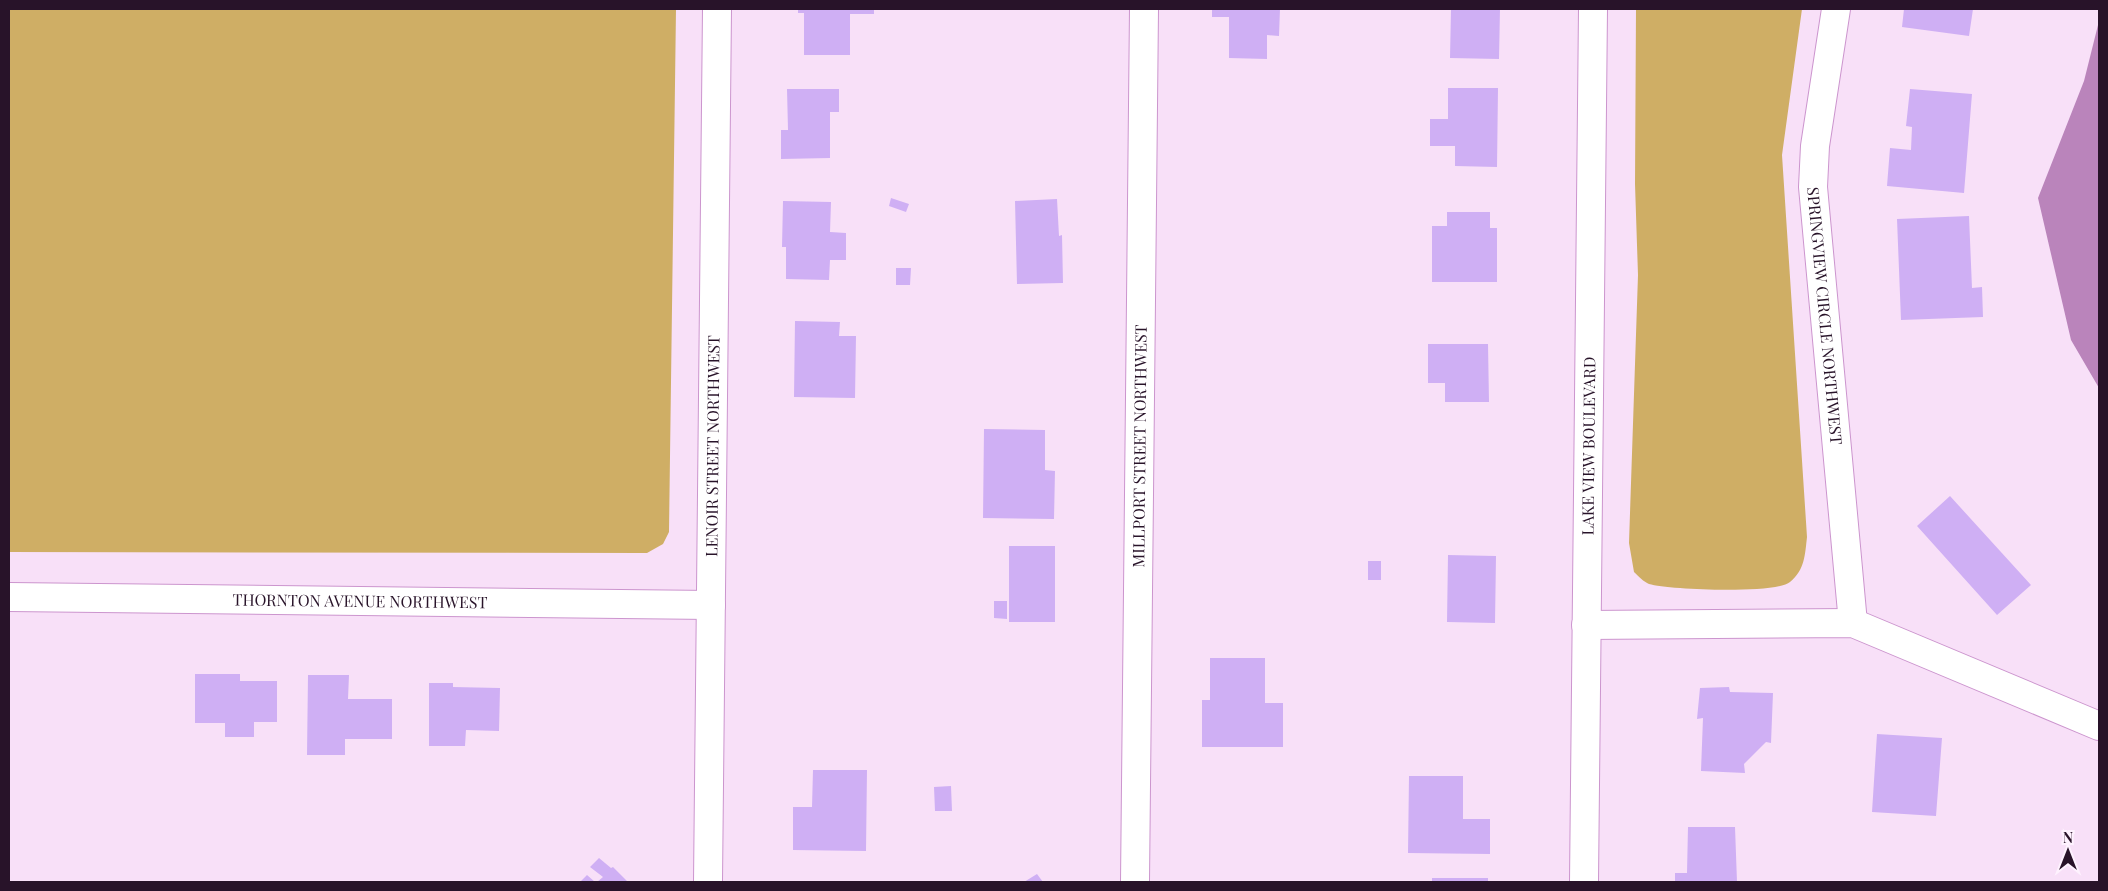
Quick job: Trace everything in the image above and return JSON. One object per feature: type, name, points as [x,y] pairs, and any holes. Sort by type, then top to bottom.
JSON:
[{"type":"street","name":"LENOIR STREET NORTHWEST","points":[[708,882],[717,9]]},
{"type":"street","name":"MILLPORT STREET NORTHWEST","points":[[1135,882],[1144,9]]},
{"type":"street","name":"LAKE VIEW BOULEVARD","points":[[1584,882],[1593,9]]},
{"type":"street","name":"SPRINGVIEW CIRCLE NORTHWEST","points":[[1836,9],[1815,146],[1813,188],[1853,623]]},
{"type":"street","name":"THORNTON AVENUE NORTHWEST","points":[[9,597],[710,605]]},
{"type":"street","points":[[1586,625],[1853,623],[2099,726]]},
{"type":"shaded area","points":[[9,9],[676,9],[669,532],[663,544],[647,553],[9,552]]},
{"type":"shaded area","points":[[1636,9],[1802,9],[1782,155],[1807,537],[1806,550],[1799,572],[1790,582],[1781,586],[1722,590],[1678,588],[1649,584],[1634,572],[1629,543],[1638,275],[1635,184]]},
{"type":"shaded area","points":[[2099,21],[2099,388],[2071,340],[2038,198],[2084,81]]},
{"type":"building","points":[[798,9],[874,9],[874,14],[850,14],[850,55],[804,55],[804,13],[798,13]]},
{"type":"building","points":[[1212,9],[1280,9],[1279,36],[1267,35],[1267,59],[1229,58],[1229,17],[1212,17]]},
{"type":"building","points":[[1451,9],[1500,9],[1499,59],[1450,58]]},
{"type":"building","points":[[1904,9],[1973,9],[1969,36],[1902,27]]},
{"type":"building","points":[[1448,88],[1498,88],[1497,167],[1455,166],[1455,146],[1430,146],[1430,119],[1448,119]]},
{"type":"building","points":[[787,89],[839,89],[839,112],[830,112],[830,158],[781,159],[781,130],[788,130]]},
{"type":"building","points":[[1910,89],[1972,94],[1964,193],[1887,186],[1890,148],[1911,150],[1912,127],[1906,126]]},
{"type":"building","points":[[891,198],[909,204],[906,212],[889,206]]},
{"type":"building","points":[[1057,199],[1059,236],[1062,235],[1063,283],[1017,284],[1015,201]]},
{"type":"building","points":[[783,201],[831,202],[830,232],[846,233],[846,260],[830,260],[829,280],[786,279],[786,247],[782,247]]},
{"type":"building","points":[[1447,212],[1490,212],[1490,228],[1497,228],[1497,282],[1432,282],[1432,226],[1447,226]]},
{"type":"building","points":[[1969,216],[1972,288],[1982,287],[1983,317],[1901,320],[1897,219]]},
{"type":"building","points":[[896,268],[911,268],[910,285],[896,285]]},
{"type":"building","points":[[795,321],[840,322],[839,336],[856,336],[855,398],[794,397]]},
{"type":"building","points":[[1428,344],[1488,344],[1489,402],[1445,402],[1445,383],[1428,383]]},
{"type":"building","points":[[984,429],[1045,430],[1045,470],[1055,471],[1054,519],[983,518]]},
{"type":"building","points":[[1950,496],[2031,585],[1997,615],[1917,526]]},
{"type":"building","points":[[1009,546],[1055,546],[1055,622],[1009,622]]},
{"type":"building","points":[[1448,555],[1496,556],[1495,623],[1447,622]]},
{"type":"building","points":[[1368,561],[1381,561],[1381,580],[1368,580]]},
{"type":"building","points":[[994,601],[1007,601],[1007,619],[994,618]]},
{"type":"building","points":[[1210,658],[1265,658],[1265,703],[1283,703],[1283,747],[1202,747],[1202,700],[1210,700]]},
{"type":"building","points":[[195,674],[240,674],[240,681],[277,681],[277,722],[254,722],[254,737],[225,737],[225,723],[195,723]]},
{"type":"building","points":[[308,675],[349,675],[348,699],[392,699],[392,739],[345,739],[345,755],[307,755]]},
{"type":"building","points":[[429,683],[453,683],[453,687],[500,688],[499,731],[466,730],[465,746],[429,746]]},
{"type":"building","points":[[1729,687],[1730,692],[1773,693],[1771,743],[1766,742],[1744,764],[1745,773],[1701,771],[1703,718],[1697,719],[1700,688]]},
{"type":"building","points":[[1877,734],[1942,738],[1936,816],[1872,812]]},
{"type":"building","points":[[813,770],[867,770],[866,851],[793,850],[793,807],[812,807]]},
{"type":"building","points":[[1409,776],[1463,776],[1463,819],[1490,819],[1490,854],[1408,853]]},
{"type":"building","points":[[951,786],[952,811],[935,811],[934,787]]},
{"type":"building","points":[[1688,827],[1735,827],[1737,882],[1675,882],[1675,873],[1687,873]]},
{"type":"building","points":[[599,858],[611,868],[613,867],[628,882],[597,882],[603,877],[590,867]]},
{"type":"building","points":[[1037,874],[1043,882],[1024,882]]},
{"type":"building","points":[[587,875],[595,882],[580,882]]},
{"type":"building","points":[[1432,878],[1488,878],[1488,882],[1432,882]]}]
